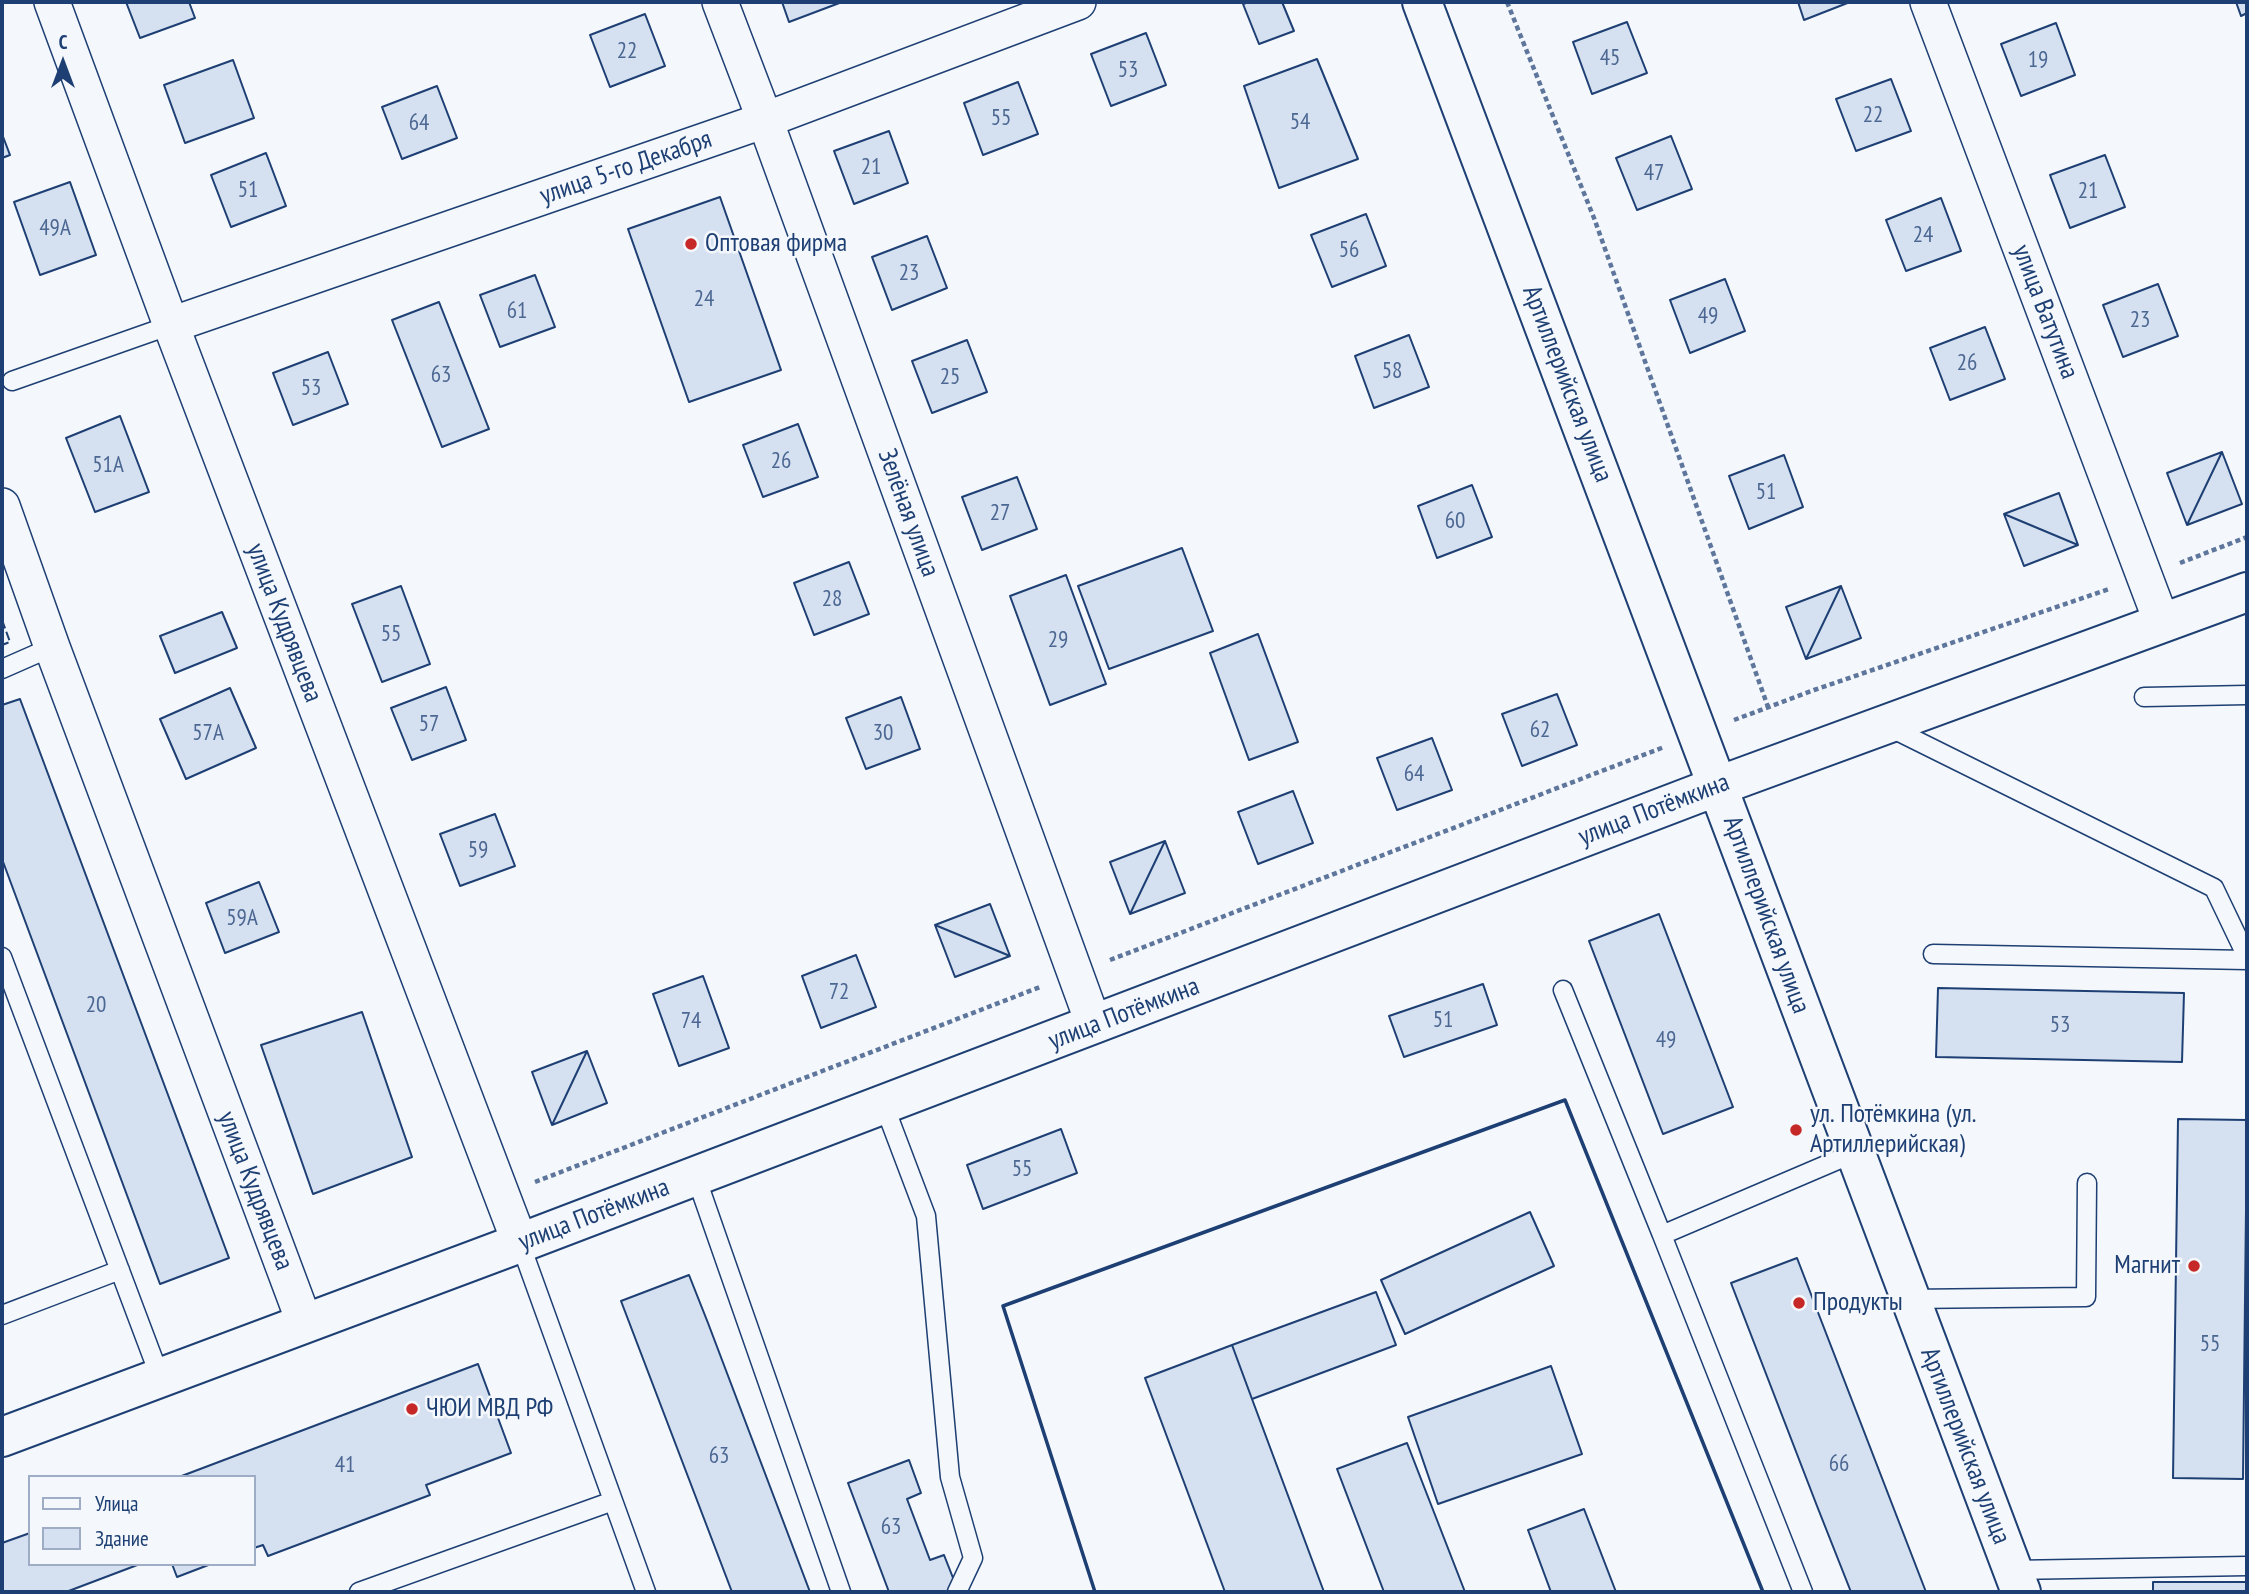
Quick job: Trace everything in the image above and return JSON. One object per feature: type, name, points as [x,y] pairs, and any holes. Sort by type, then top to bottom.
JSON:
[{"type":"street","name":"улица Кудрявцева","points":[[52,2],[171,325],[520,1243]]},
{"type":"street","name":"Зелёная улица","points":[[720,2],[1094,1025]]},
{"type":"street","name":"улица 5-го Декабря","points":[[171,325],[765,120],[1078,2]]},
{"type":"street","name":"Артиллерийская улица","points":[[1422,2],[2016,1581]]},
{"type":"street","name":"улица Ватутина","points":[[1928,2],[2162,623]]},
{"type":"street","name":"улица Кудрявцева","points":[[2,506],[305,1324]]},
{"type":"street","name":"улица Потёмкина","points":[[2,1437],[696,1177],[1717,786],[2247,592]]},
{"type":"lane","points":[[12,381],[171,325]]},
{"type":"lane","points":[[2,668],[52,647]]},
{"type":"lane","points":[[2144,697],[2247,695]]},
{"type":"lane","points":[[1884,725],[2214,888],[2247,958],[1933,954]]},
{"type":"lane","points":[[2,957],[160,1377]]},
{"type":"lane","points":[[1563,990],[1802,1592]]},
{"type":"lane","points":[[884,1105],[926,1216],[950,1476],[973,1558],[957,1592]]},
{"type":"lane","points":[[1662,1235],[1854,1153]]},
{"type":"lane","points":[[696,1177],[841,1592]]},
{"type":"lane","points":[[1909,1299],[2086,1297],[2087,1183]]},
{"type":"lane","points":[[520,1243],[646,1592]]},
{"type":"lane","points":[[2,1315],[120,1270]]},
{"type":"lane","points":[[359,1592],[613,1501]]},
{"type":"lane","points":[[2016,1581],[2247,1566]]},
{"type":"path","points":[[1507,2],[1594,218],[1768,707]]},
{"type":"path","points":[[504,1200],[534,1182],[1768,707],[2145,577],[2247,537]]},
{"type":"building","points":[[126,2],[189,2],[195,18],[140,38]]},
{"type":"building","points":[[782,2],[842,2],[789,22]]},
{"type":"building","points":[[1282,2],[1294,31],[1259,44],[1243,4]]},
{"type":"building","points":[[1798,2],[1850,2],[1804,20]]},
{"type":"building","points":[[2236,2],[2247,2],[2247,13],[2241,16]]},
{"type":"building","points":[[645,14],[665,66],[610,87],[590,35]]},
{"type":"building","points":[[1627,22],[1647,73],[1592,94],[1573,42]]},
{"type":"building","points":[[2056,23],[2075,75],[2021,96],[2001,44]]},
{"type":"building","points":[[1146,33],[1166,85],[1111,106],[1091,54]]},
{"type":"building","points":[[1317,59],[1358,159],[1279,188],[1244,86]]},
{"type":"building","points":[[233,60],[254,118],[185,143],[164,85]]},
{"type":"building","points":[[1891,79],[1911,131],[1856,151],[1836,99]]},
{"type":"building","points":[[1018,82],[1038,134],[983,155],[964,103]]},
{"type":"building","points":[[437,86],[457,138],[402,159],[382,107]]},
{"type":"building","points":[[889,131],[908,183],[854,204],[834,151]]},
{"type":"building","points":[[2,134],[10,155],[2,158]]},
{"type":"building","points":[[1671,136],[1692,189],[1637,210],[1616,158]]},
{"type":"building","points":[[266,153],[286,206],[231,227],[211,175]]},
{"type":"building","points":[[2105,155],[2125,207],[2070,228],[2050,175]]},
{"type":"building","points":[[70,182],[96,255],[40,275],[14,202]]},
{"type":"building","points":[[720,197],[781,370],[689,402],[628,229]]},
{"type":"building","points":[[1941,198],[1961,251],[1906,271],[1886,220]]},
{"type":"building","points":[[1366,214],[1386,266],[1332,287],[1311,235]]},
{"type":"building","points":[[927,236],[947,288],[892,310],[872,257]]},
{"type":"building","points":[[535,275],[555,327],[500,347],[480,295]]},
{"type":"building","points":[[1725,279],[1745,331],[1690,353],[1670,300]]},
{"type":"building","points":[[2158,284],[2178,336],[2123,357],[2103,305]]},
{"type":"building","points":[[439,302],[489,429],[442,447],[392,320]]},
{"type":"building","points":[[1985,327],[2005,379],[1950,400],[1930,348]]},
{"type":"building","points":[[1409,335],[1429,387],[1374,408],[1355,356]]},
{"type":"building","points":[[967,340],[987,392],[932,413],[912,361]]},
{"type":"building","points":[[328,352],[348,404],[293,425],[273,373]]},
{"type":"building","points":[[120,416],[149,492],[95,512],[66,438]]},
{"type":"building","points":[[798,424],[818,477],[763,497],[743,445]]},
{"type":"building","points":[[2222,452],[2242,504],[2187,525]]},
{"type":"building","points":[[2222,452],[2187,525],[2167,473]]},
{"type":"building","points":[[1784,455],[1803,507],[1749,529],[1729,476]]},
{"type":"building","points":[[1017,477],[1037,529],[982,550],[962,497]]},
{"type":"building","points":[[1472,485],[1492,537],[1437,558],[1418,506]]},
{"type":"building","points":[[2059,493],[2078,545],[2004,514]]},
{"type":"building","points":[[2004,514],[2078,545],[2024,566]]},
{"type":"building","points":[[1182,548],[1213,631],[1109,669],[1078,586]]},
{"type":"building","points":[[849,562],[869,614],[814,635],[794,583]]},
{"type":"building","points":[[1066,575],[1106,684],[1050,705],[1010,596]]},
{"type":"building","points":[[401,586],[430,664],[382,682],[352,604]]},
{"type":"building","points":[[1841,586],[1806,659],[1786,607]]},
{"type":"building","points":[[1841,586],[1861,638],[1806,659]]},
{"type":"building","points":[[222,612],[237,648],[175,673],[160,636]]},
{"type":"building","points":[[1258,634],[1298,742],[1249,760],[1210,653]]},
{"type":"building","points":[[446,687],[466,740],[412,760],[391,708]]},
{"type":"building","points":[[230,688],[256,748],[186,779],[160,719]]},
{"type":"building","points":[[1557,694],[1577,745],[1522,766],[1502,714]]},
{"type":"building","points":[[901,697],[920,749],[866,769],[846,718]]},
{"type":"building","points":[[20,699],[229,1258],[160,1284],[2,859],[2,705]]},
{"type":"building","points":[[1432,738],[1452,790],[1397,810],[1377,758]]},
{"type":"building","points":[[1293,791],[1313,843],[1258,864],[1238,812]]},
{"type":"building","points":[[495,814],[515,866],[460,886],[440,834]]},
{"type":"building","points":[[1165,841],[1185,893],[1130,914]]},
{"type":"building","points":[[1165,841],[1130,914],[1110,862]]},
{"type":"building","points":[[259,882],[279,932],[225,953],[206,903]]},
{"type":"building","points":[[990,904],[1010,956],[935,925]]},
{"type":"building","points":[[1659,914],[1733,1107],[1663,1134],[1589,941]]},
{"type":"building","points":[[935,925],[1010,956],[955,977]]},
{"type":"building","points":[[856,955],[876,1007],[821,1028],[802,976]]},
{"type":"building","points":[[703,976],[729,1048],[679,1066],[653,994]]},
{"type":"building","points":[[1483,984],[1497,1025],[1404,1057],[1389,1016]]},
{"type":"building","points":[[1938,988],[2184,993],[2182,1062],[1936,1057]]},
{"type":"building","points":[[362,1012],[412,1157],[313,1194],[261,1045]]},
{"type":"building","points":[[587,1051],[607,1103],[552,1125]]},
{"type":"building","points":[[587,1051],[552,1125],[532,1072]]},
{"type":"building","points":[[2178,1119],[2247,1120],[2243,1479],[2173,1478]]},
{"type":"building","points":[[1061,1129],[1077,1173],[983,1209],[967,1165]]},
{"type":"building","points":[[1530,1212],[1554,1266],[1405,1334],[1381,1280]]},
{"type":"building","points":[[1797,1258],[1926,1592],[1851,1592],[1817,1506],[1731,1283]]},
{"type":"building","points":[[689,1275],[810,1592],[732,1592],[621,1301]]},
{"type":"building","points":[[1376,1292],[1396,1345],[1252,1399],[1232,1345]]},
{"type":"building","points":[[1232,1345],[1324,1592],[1225,1592],[1145,1378]]},
{"type":"building","points":[[478,1364],[511,1453],[426,1485],[430,1495],[268,1556],[263,1545],[256,1547],[256,1475],[184,1475]]},
{"type":"building","points":[[1551,1366],[1582,1454],[1438,1504],[1408,1417]]},
{"type":"building","points":[[1407,1443],[1465,1592],[1384,1592],[1337,1469]]},
{"type":"building","points":[[909,1460],[921,1493],[907,1499],[930,1560],[944,1555],[957,1588],[944,1592],[889,1592],[848,1483]]},
{"type":"building","points":[[1584,1509],[1616,1592],[1551,1592],[1528,1530]]},
{"type":"building","points":[[28,1534],[28,1566],[135,1566],[66,1592],[2,1592],[2,1543]]},
{"type":"building","points":[[173,1566],[206,1566],[177,1577]]},
{"type":"building","points":[[2153,1582],[2247,1582],[2247,1592],[2153,1592]]},
{"type":"fence","points":[[2,620],[10,642],[2,645]]},
{"type":"wall","points":[[1095,1592],[1003,1306],[1565,1100],[1763,1592]]},
{"type":"place","name":"Оптовая фирма","points":[[691,244]]},
{"type":"place","name":"ул. Потёмкина (ул. Артиллерийская)","points":[[1796,1130]]},
{"type":"place","name":"Магнит","points":[[2194,1266]]},
{"type":"place","name":"Продукты","points":[[1799,1303]]},
{"type":"place","name":"ЧЮИ МВД РФ","points":[[412,1409]]}]
